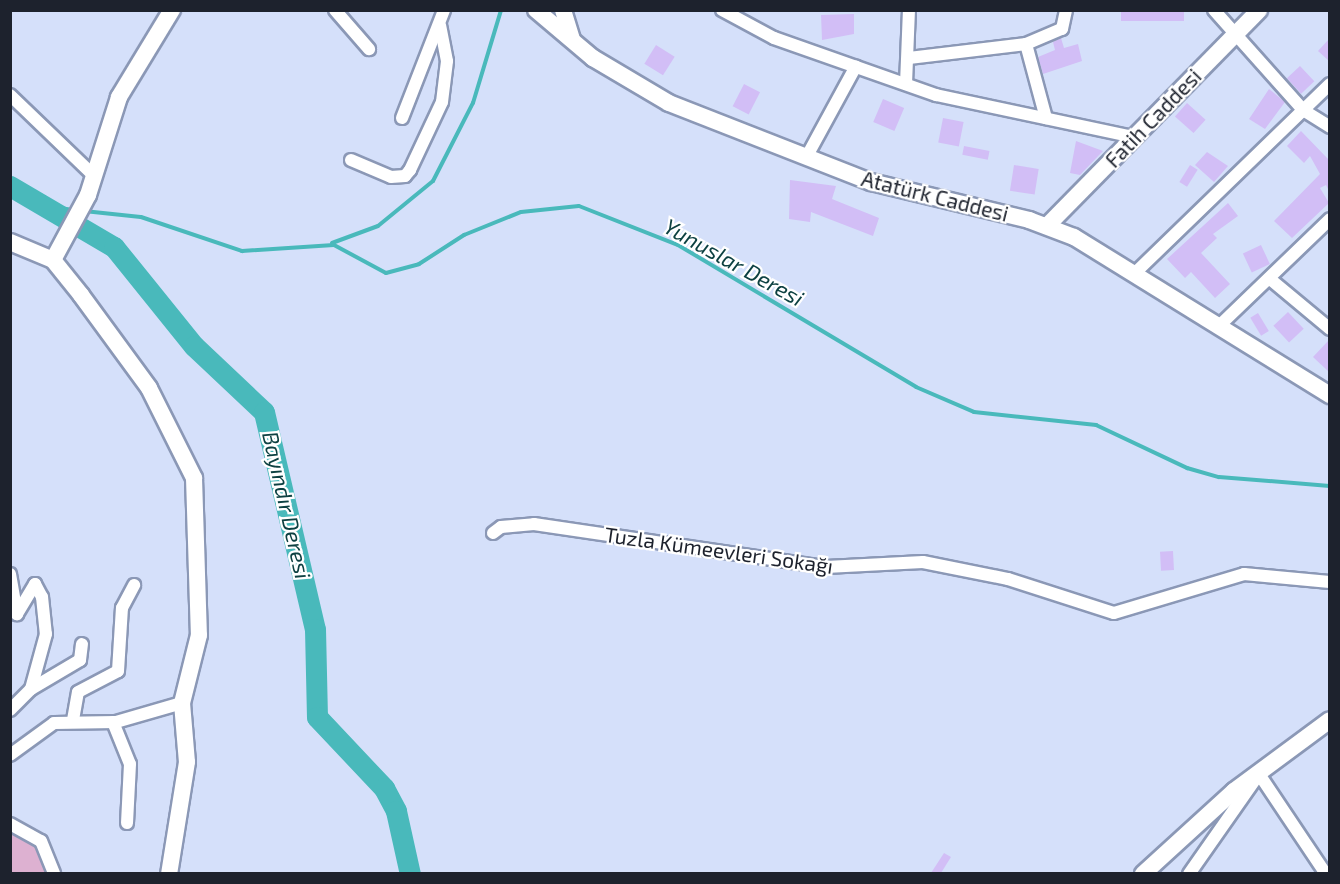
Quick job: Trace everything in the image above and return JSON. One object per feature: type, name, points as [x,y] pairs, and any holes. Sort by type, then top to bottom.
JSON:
[{"type":"street","points":[[57,253],[88,195],[91,173],[119,97],[172,10]]},
{"type":"street","points":[[335,10],[369,49]]},
{"type":"street","points":[[402,118],[440,26],[444,10]]},
{"type":"street","name":"Atatürk Caddesi","points":[[536,10],[572,40],[661,99],[871,182],[1048,225],[1136,272],[1329,395]]},
{"type":"street","points":[[563,10],[572,40]]},
{"type":"street","points":[[722,10],[774,38],[906,84],[1134,137]]},
{"type":"street","points":[[906,84],[909,58],[909,10]]},
{"type":"street","points":[[909,58],[1026,44],[1062,29],[1066,10]]},
{"type":"street","points":[[1214,10],[1303,110],[1329,127]]},
{"type":"street","name":"Fatih Caddesi","points":[[1048,225],[1259,10]]},
{"type":"street","points":[[351,160],[390,177],[405,176],[410,170],[442,102],[447,61],[440,26]]},
{"type":"street","points":[[1026,44],[1046,118]]},
{"type":"street","points":[[807,156],[856,66]]},
{"type":"street","points":[[1136,272],[1329,84]]},
{"type":"street","points":[[10,95],[91,173]]},
{"type":"street","points":[[1220,325],[1270,279],[1329,219]]},
{"type":"street","points":[[10,242],[57,253],[148,388],[190,465],[197,495],[200,603],[196,650],[182,703],[187,762],[169,873]]},
{"type":"street","points":[[1270,279],[1329,329]]},
{"type":"street","name":"Tuzla Kümeevleri Sokağı","points":[[493,533],[501,527],[534,524],[826,567],[923,562],[1008,579],[1114,613],[1244,574],[1329,582]]},
{"type":"street","points":[[10,574],[17,614],[32,586],[38,585],[42,597],[46,634],[31,689]]},
{"type":"street","points":[[73,720],[78,692],[118,671],[122,608],[134,585]]},
{"type":"street","points":[[10,710],[31,689],[80,660],[82,644]]},
{"type":"street","points":[[10,755],[54,723],[73,720],[113,722],[182,703]]},
{"type":"street","points":[[1143,873],[1259,774],[1329,720]]},
{"type":"street","points":[[113,722],[130,764],[127,823]]},
{"type":"street","points":[[1189,873],[1259,774]]},
{"type":"street","points":[[1259,774],[1326,873]]},
{"type":"street","points":[[10,824],[41,841],[54,873]]},
{"type":"shaded area","points":[[10,830],[43,849],[51,873],[11,873]]},
{"type":"building","points":[[1121,10],[1184,10],[1184,21],[1121,21]]},
{"type":"building","points":[[854,14],[854,34],[822,40],[821,15]]},
{"type":"building","points":[[1061,38],[1064,48],[1078,44],[1082,61],[1043,74],[1038,57],[1055,50],[1053,42]]},
{"type":"building","points":[[1329,39],[1329,61],[1318,51]]},
{"type":"building","points":[[656,45],[675,57],[663,75],[644,64]]},
{"type":"building","points":[[1300,66],[1314,81],[1301,94],[1287,78]]},
{"type":"building","points":[[744,84],[760,92],[749,114],[733,106]]},
{"type":"building","points":[[1269,89],[1285,102],[1265,129],[1249,119]]},
{"type":"building","points":[[883,99],[904,108],[894,131],[873,122]]},
{"type":"building","points":[[1187,103],[1206,120],[1194,133],[1175,116]]},
{"type":"building","points":[[943,118],[964,122],[959,147],[938,143]]},
{"type":"building","points":[[1301,131],[1329,160],[1329,191],[1326,185],[1320,188],[1329,203],[1292,238],[1274,221],[1320,174],[1310,156],[1304,163],[1287,146]]},
{"type":"building","points":[[1076,141],[1103,151],[1080,175],[1070,173]]},
{"type":"building","points":[[964,146],[990,151],[988,160],[962,155]]},
{"type":"building","points":[[1207,152],[1228,166],[1214,182],[1195,165]]},
{"type":"building","points":[[1014,165],[1039,169],[1035,195],[1010,191]]},
{"type":"building","points":[[1190,165],[1198,170],[1187,187],[1179,182]]},
{"type":"building","points":[[790,180],[836,186],[832,199],[879,218],[873,236],[811,212],[810,222],[789,219]]},
{"type":"building","points":[[1228,203],[1238,216],[1213,234],[1217,238],[1201,253],[1230,284],[1215,298],[1191,272],[1185,278],[1167,259]]},
{"type":"building","points":[[1261,245],[1270,264],[1252,272],[1243,253]]},
{"type":"building","points":[[1288,312],[1304,329],[1289,342],[1273,326]]},
{"type":"building","points":[[1258,313],[1269,331],[1261,336],[1250,318]]},
{"type":"building","points":[[1329,340],[1329,372],[1313,357]]},
{"type":"building","points":[[1173,551],[1174,570],[1161,571],[1160,552]]},
{"type":"building","points":[[944,853],[951,857],[941,873],[931,873]]},
{"type":"waterway","points":[[332,243],[378,226],[433,181],[473,103],[501,10]]},
{"type":"waterway","name":"Bayındır Deresi","points":[[10,186],[114,247],[194,346],[264,412],[315,629],[317,717],[384,788],[396,811],[410,874]]},
{"type":"waterway","name":"Yunuslar Deresi","points":[[47,206],[73,210]]},
{"type":"waterway","name":"Yunuslar Deresi","points":[[84,211],[141,217],[242,251],[334,245],[386,273],[419,264],[464,235],[521,212],[579,206],[678,245],[916,387],[974,412],[1096,425],[1187,468],[1219,477],[1330,486]]}]
